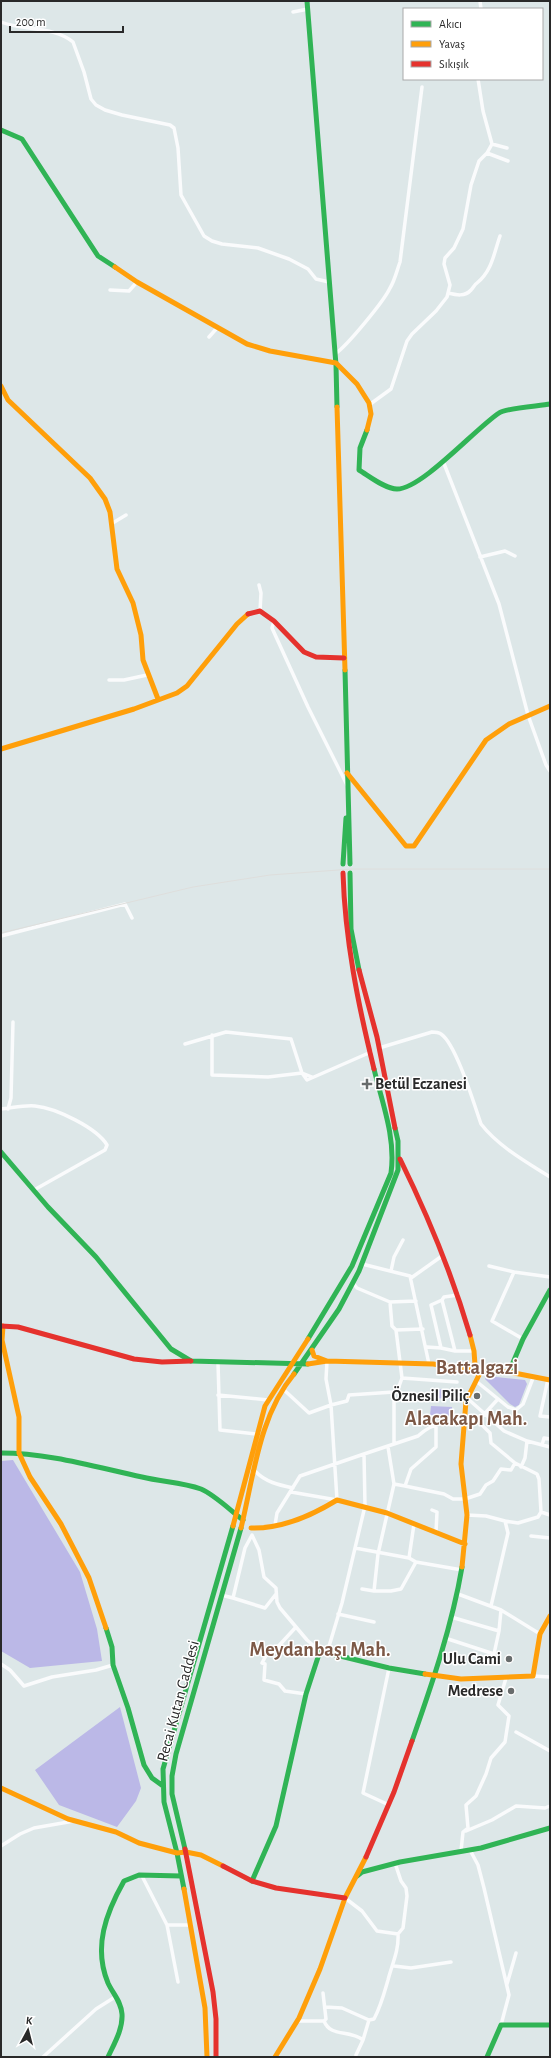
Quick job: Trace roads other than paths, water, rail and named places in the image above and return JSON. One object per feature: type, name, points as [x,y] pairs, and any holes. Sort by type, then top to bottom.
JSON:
[{"type":"street","points":[[307,1],[336,364],[350,864]]},
{"type":"street","points":[[293,12],[308,9]]},
{"type":"street","points":[[1,22],[12,26],[53,33],[73,42],[84,72],[91,99],[105,110],[170,125],[174,128],[178,148],[181,195],[204,236],[212,242],[258,248],[289,259],[308,269],[320,281],[329,282]]},
{"type":"street","points":[[369,405],[391,388],[407,341],[412,334],[436,311],[448,294],[450,285],[444,264],[445,258],[454,248],[463,230],[471,185],[479,161],[488,153],[492,144],[483,111],[478,80]]},
{"type":"street","points":[[335,354],[343,348],[377,308],[390,288],[400,262],[422,87]]},
{"type":"street","points":[[1,130],[22,138],[98,256],[137,282],[248,344],[270,351],[336,364],[344,369],[360,387],[371,410],[368,429],[359,456],[360,470],[369,477],[396,489],[408,487],[443,461],[500,412],[550,404]]},
{"type":"street","points":[[492,144],[507,148]]},
{"type":"street","points":[[488,153],[508,161]]},
{"type":"street","points":[[448,294],[460,295],[470,292],[476,283],[483,279],[488,273],[500,236]]},
{"type":"street","points":[[110,290],[129,291],[137,282]]},
{"type":"street","points":[[209,337],[217,328]]},
{"type":"street","points":[[1,386],[3,394],[21,414],[90,478],[105,499],[110,512],[110,525],[117,570],[133,604],[147,675],[158,699]]},
{"type":"street","points":[[443,461],[499,604],[528,715],[546,765],[550,771]]},
{"type":"street","points":[[110,525],[126,515]]},
{"type":"street","points":[[480,557],[505,551],[515,556]]},
{"type":"street","points":[[259,585],[261,593],[260,611]]},
{"type":"street","points":[[1,748],[134,709],[177,693],[187,686],[237,624],[248,614],[260,611],[274,621],[304,652],[316,657],[344,658]]},
{"type":"street","points":[[274,621],[272,628],[308,707],[348,786],[343,864]]},
{"type":"street","points":[[109,680],[124,680],[147,675]]},
{"type":"street","points":[[347,773],[406,846],[414,846],[486,740],[509,724],[550,706]]},
{"type":"street","name":"Recai Kutan Caddesi","points":[[207,2057],[205,2008],[177,1853],[164,1802],[162,1786],[164,1769],[236,1515],[265,1406],[332,1302],[352,1266],[391,1173],[393,1158],[391,1140],[347,936],[343,873]]},
{"type":"street","points":[[350,873],[351,929],[357,962],[379,1048],[398,1141],[399,1158],[420,1199],[458,1295],[474,1351],[475,1365],[481,1371]]},
{"type":"street","points":[[1,936],[125,904],[132,918]]},
{"type":"street","points":[[8,1109],[11,1098],[13,1022]]},
{"type":"street","points":[[185,1044],[226,1032],[291,1039],[302,1073],[307,1080],[371,1052]]},
{"type":"street","points":[[379,1048],[432,1032],[440,1033],[448,1041],[454,1053],[481,1124],[488,1133],[550,1177]]},
{"type":"street","points":[[212,1035],[212,1075],[268,1077],[302,1073]]},
{"type":"street","points":[[1,1109],[35,1106],[66,1115],[102,1137],[107,1145],[105,1150],[34,1190]]},
{"type":"street","points":[[1,1152],[96,1257],[171,1349],[191,1361]]},
{"type":"street","points":[[393,1158],[399,1158]]},
{"type":"street","name":"Recai Kutan Caddesi","points":[[216,2057],[216,2019],[213,1992],[186,1852],[172,1794],[172,1776],[176,1754],[242,1523],[265,1427],[274,1403],[282,1389],[302,1365],[339,1309],[353,1283],[362,1264],[395,1177],[399,1158]]},
{"type":"street","points":[[391,1271],[394,1257],[403,1240]]},
{"type":"street","points":[[411,1278],[442,1256]]},
{"type":"street","points":[[362,1264],[410,1276],[430,1364]]},
{"type":"street","points":[[489,1266],[514,1272],[550,1277]]},
{"type":"street","points":[[514,1272],[492,1321],[524,1339]]},
{"type":"street","points":[[353,1283],[357,1288],[390,1302],[416,1301]]},
{"type":"street","points":[[510,1372],[524,1339],[550,1290]]},
{"type":"street","points":[[441,1348],[431,1305],[442,1300],[444,1297],[458,1295]]},
{"type":"street","points":[[442,1300],[455,1351]]},
{"type":"street","points":[[282,1389],[309,1413],[347,1401],[349,1395],[397,1392],[402,1378],[396,1330],[392,1326],[390,1302]]},
{"type":"street","points":[[162,1786],[152,1778],[144,1765],[128,1708],[113,1665],[112,1647],[89,1578],[61,1524],[30,1477],[19,1453],[19,1417],[2,1340],[2,1326],[24,1328],[134,1358],[162,1362],[191,1361],[302,1365],[327,1361],[400,1363],[430,1364],[481,1371],[510,1372],[533,1378],[549,1379],[540,1416],[550,1417]]},
{"type":"street","points":[[396,1330],[422,1329]]},
{"type":"street","points":[[427,1346],[455,1351],[474,1351]]},
{"type":"street","points":[[312,1350],[314,1356],[327,1361]]},
{"type":"street","points":[[327,1361],[326,1379],[331,1405],[336,1464],[337,1500]]},
{"type":"street","points":[[218,1363],[220,1430],[257,1434]]},
{"type":"street","points":[[275,2057],[297,2021],[320,1969],[345,1898],[389,1805],[435,1675],[458,1594],[462,1570],[467,1515],[461,1464],[464,1421],[467,1398],[481,1371]]},
{"type":"street","points":[[402,1378],[457,1382]]},
{"type":"street","points":[[476,1381],[512,1409],[519,1409],[523,1404],[533,1378]]},
{"type":"street","points":[[394,1392],[394,1444]]},
{"type":"street","points":[[218,1395],[268,1400]]},
{"type":"street","points":[[467,1398],[504,1431],[527,1441],[550,1446]]},
{"type":"street","points":[[275,1525],[277,1513],[300,1476],[303,1474],[418,1436],[436,1424],[449,1421],[478,1421],[498,1399]]},
{"type":"street","points":[[467,1515],[486,1516],[505,1521],[527,1522],[538,1518],[541,1512],[537,1474],[515,1463],[491,1443],[490,1433],[478,1421]]},
{"type":"street","points":[[405,1486],[411,1469],[436,1447],[436,1424]]},
{"type":"street","points":[[542,1445],[544,1438],[550,1439]]},
{"type":"street","points":[[521,1467],[525,1458],[527,1441]]},
{"type":"street","points":[[374,1590],[378,1554],[394,1484],[388,1446]]},
{"type":"street","points":[[1,1453],[19,1453],[77,1462],[144,1478],[182,1483],[203,1490],[236,1515],[242,1523],[251,1528],[293,1521],[322,1510],[337,1500]]},
{"type":"street","points":[[327,1653],[365,1506],[364,1454]]},
{"type":"street","points":[[394,1484],[444,1494],[453,1499],[465,1499],[480,1494],[487,1483],[494,1481],[501,1469],[511,1470],[515,1463]]},
{"type":"street","points":[[255,1471],[263,1479],[280,1486],[365,1506],[387,1513],[465,1544]]},
{"type":"street","points":[[432,1510],[437,1512],[436,1532]]},
{"type":"street","points":[[541,1512],[550,1515]]},
{"type":"street","points":[[491,1606],[508,1533],[505,1521]]},
{"type":"street","points":[[409,1558],[414,1524]]},
{"type":"street","points":[[251,1528],[252,1535],[259,1550],[264,1577],[276,1588],[277,1602],[280,1608],[307,1640],[320,1651],[389,1668],[461,1679],[533,1676],[550,1677]]},
{"type":"street","points":[[233,1598],[246,1548],[252,1535]]},
{"type":"street","points":[[532,1536],[550,1538]]},
{"type":"street","points":[[355,1548],[378,1554],[409,1558],[416,1562],[462,1570]]},
{"type":"street","points":[[362,1590],[391,1591],[401,1589],[416,1562]]},
{"type":"street","points":[[221,1595],[265,1608],[276,1594]]},
{"type":"street","points":[[458,1594],[501,1610],[540,1634]]},
{"type":"street","points":[[445,1638],[494,1654],[499,1631],[501,1610]]},
{"type":"street","points":[[338,1614],[374,1622]]},
{"type":"street","points":[[533,1676],[540,1634],[550,1616]]},
{"type":"street","points":[[452,1617],[499,1631]]},
{"type":"street","points":[[296,1627],[274,1651],[269,1650],[264,1657],[262,1664],[265,1664],[264,1680],[279,1684],[285,1691],[306,1694]]},
{"type":"street","points":[[252,1881],[276,1826],[306,1694],[320,1651]]},
{"type":"street","points":[[1,1664],[10,1670],[24,1686],[52,1677],[96,1670],[113,1665]]},
{"type":"street","points":[[389,1668],[363,1793],[389,1805]]},
{"type":"street","points":[[461,1852],[463,1832],[468,1828],[466,1805],[476,1796],[486,1774],[491,1758],[505,1742],[509,1716],[498,1705],[506,1678]]},
{"type":"street","points":[[516,1732],[550,1751]]},
{"type":"street","points":[[1,1788],[75,1821],[116,1832],[139,1843],[177,1853],[186,1852],[201,1855],[252,1881],[276,1888],[345,1898],[362,1911],[377,1931],[398,1934]]},
{"type":"street","points":[[463,1832],[492,1820],[516,1806],[545,1808],[550,1806]]},
{"type":"street","points":[[1,1846],[20,1834],[34,1828],[75,1821]]},
{"type":"street","points":[[355,1878],[362,1872],[395,1863],[470,1850],[550,1828]]},
{"type":"street","points":[[470,1850],[478,1865],[509,1995],[501,2025],[487,2057]]},
{"type":"street","points":[[325,2007],[342,2008],[369,2020],[374,2019],[379,2010],[394,1966],[398,1944],[398,1934],[403,1928],[407,1896],[406,1888],[401,1881],[395,1863]]},
{"type":"street","points":[[142,1876],[167,1925],[178,1982]]},
{"type":"street","points":[[108,2057],[121,2025],[122,2007],[107,1981],[101,1954],[100,1940],[103,1926],[114,1899],[124,1880],[142,1876],[181,1876]]},
{"type":"street","points":[[167,1925],[190,1925]]},
{"type":"street","points":[[507,1985],[515,1963],[516,1953]]},
{"type":"street","points":[[394,1966],[411,1968],[451,1962]]},
{"type":"street","points":[[323,1993],[326,2019],[324,2021],[328,2029],[350,2034],[363,2040]]},
{"type":"street","points":[[43,2057],[96,2009],[115,1997]]},
{"type":"street","points":[[356,2055],[363,2040],[369,2020]]},
{"type":"street","points":[[297,2021],[324,2021]]},
{"type":"street","points":[[501,2025],[550,2025]]},
{"type":"railway","points":[[1,933],[193,887],[270,875],[352,869],[550,869]]},
{"type":"place","name":"Betül Eczanesi","points":[[367,1084]]},
{"type":"place","name":"Öznesil Piliç","points":[[477,1396]]},
{"type":"place","name":"Ulu Cami","points":[[509,1659]]},
{"type":"place","name":"Medrese","points":[[511,1691]]},
{"type":"district","name":"Battalgazi","points":[[477,1368]]},
{"type":"district","name":"Alacakapı Mah.","points":[[466,1419]]},
{"type":"district","name":"Meydanbaşı Mah.","points":[[320,1650]]}]
